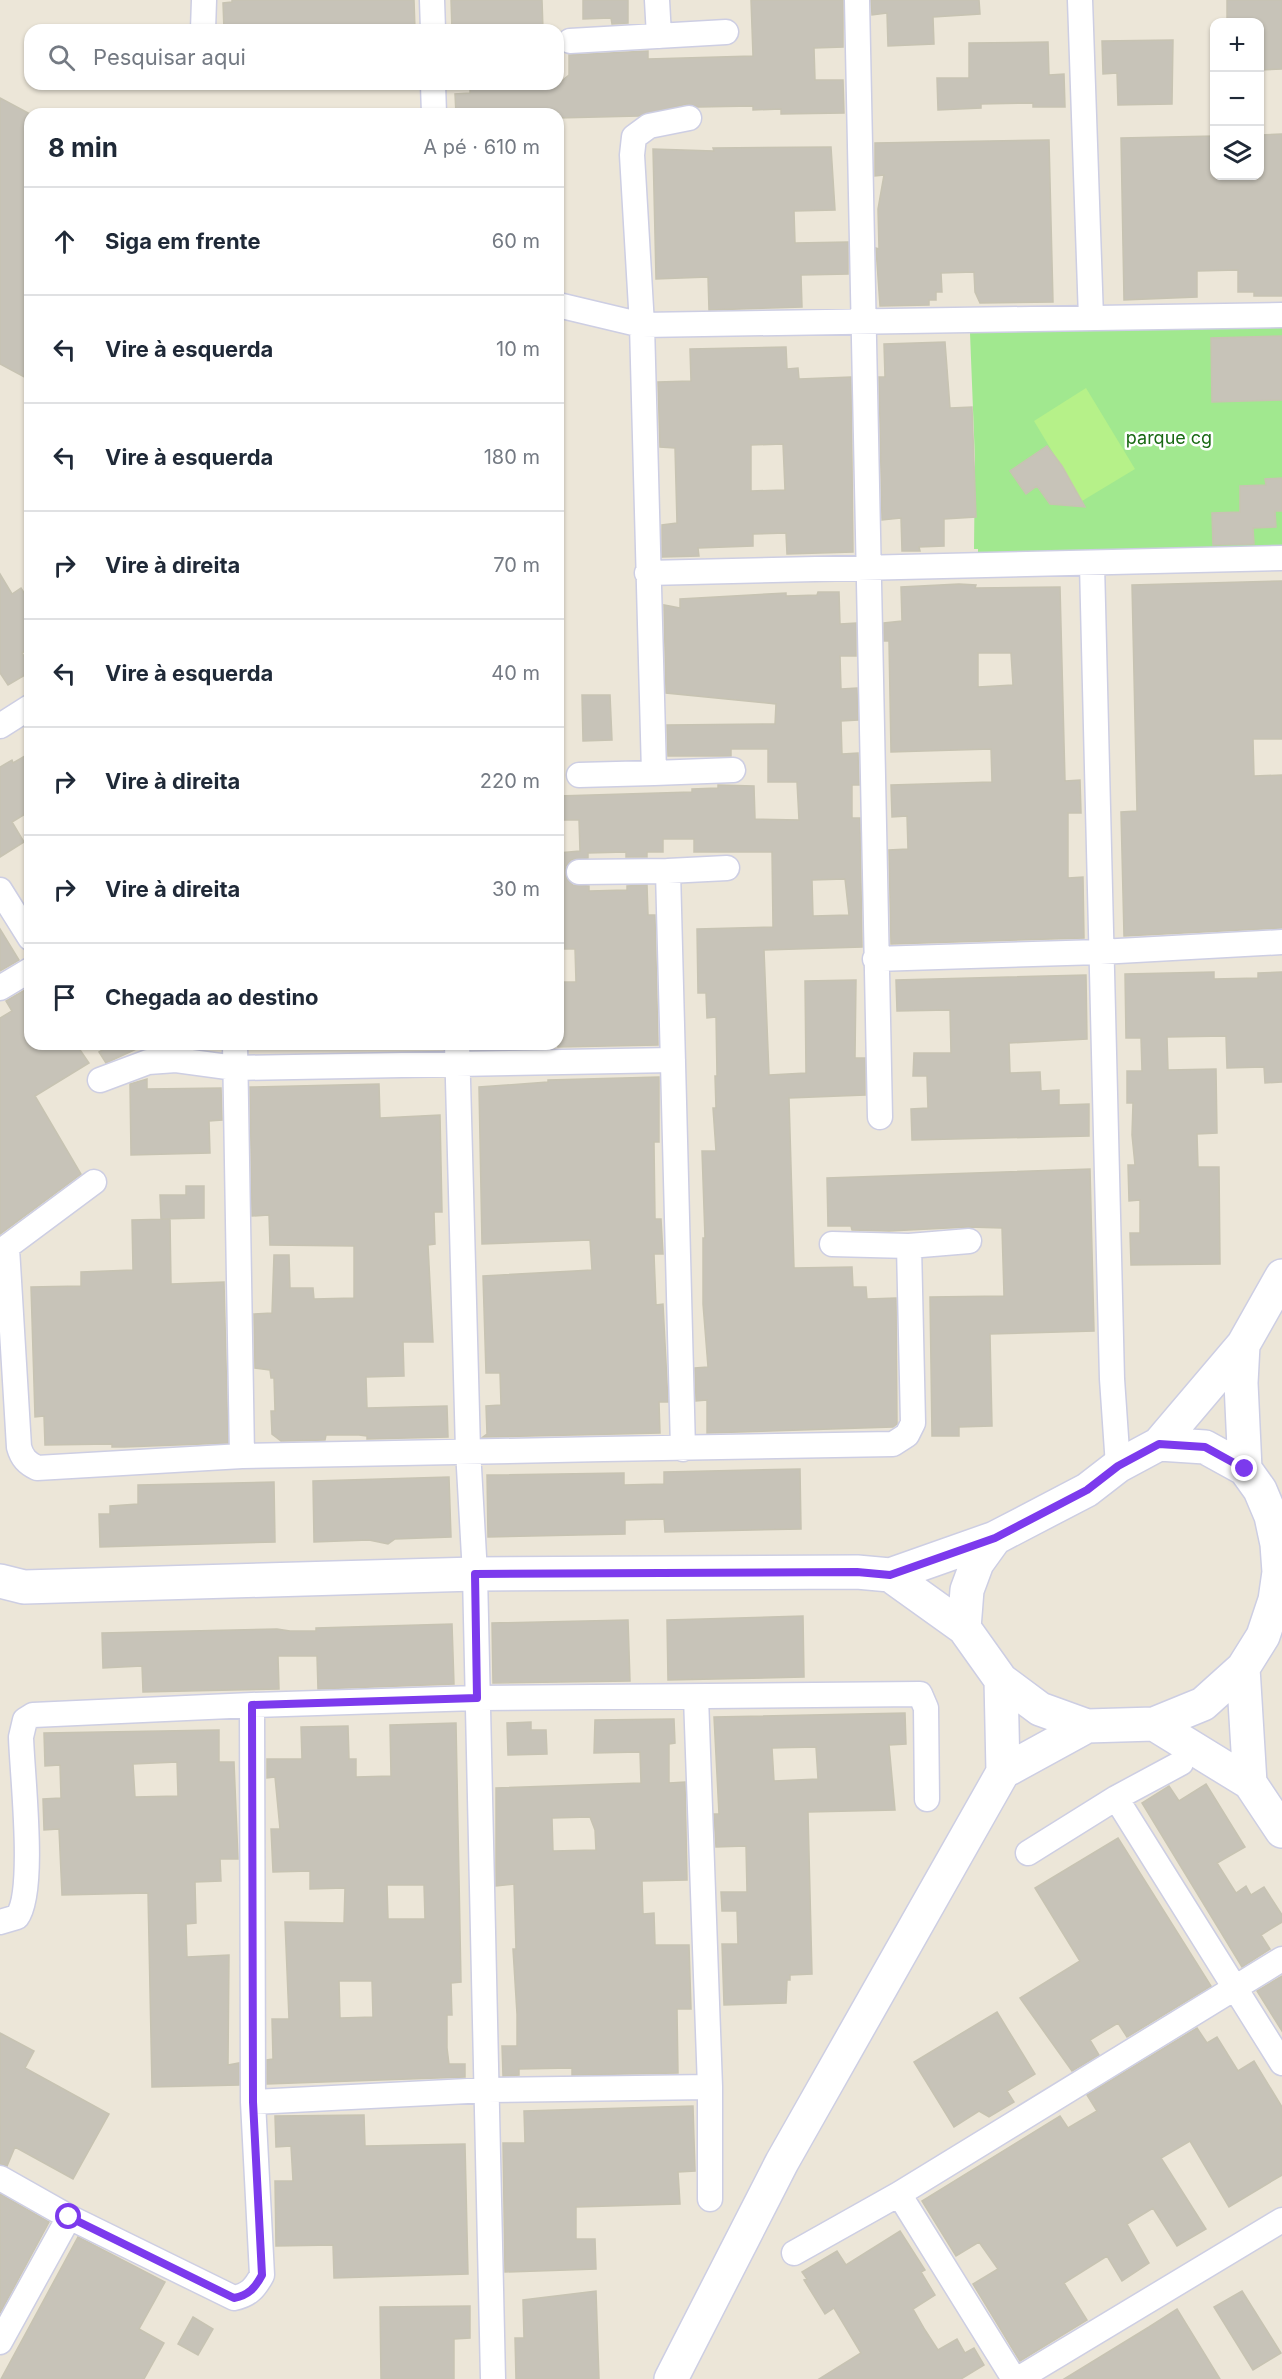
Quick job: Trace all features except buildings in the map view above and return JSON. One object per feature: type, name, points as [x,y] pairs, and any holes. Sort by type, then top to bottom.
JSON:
[{"type":"street","points":[[204,0],[204,24]]},
{"type":"street","points":[[432,0],[433,24]]},
{"type":"street","points":[[657,0],[659,36]]},
{"type":"street","points":[[857,0],[880,1117]]},
{"type":"street","points":[[1080,0],[1091,318]]},
{"type":"street","points":[[570,41],[726,32]]},
{"type":"street","points":[[433,90],[434,108]]},
{"type":"street","points":[[654,773],[642,325],[632,155],[634,137],[649,126],[688,118]]},
{"type":"street","points":[[564,306],[642,325],[1282,315]]},
{"type":"street","points":[[647,573],[1282,558]]},
{"type":"street","points":[[1092,564],[1112,1379],[1118,1466]]},
{"type":"street","points":[[0,726],[24,711]]},
{"type":"street","points":[[579,775],[733,770]]},
{"type":"street","points":[[579,873],[727,868]]},
{"type":"street","points":[[668,871],[683,1449]]},
{"type":"street","points":[[0,890],[24,928]]},
{"type":"street","points":[[875,959],[1100,952],[1282,942]]},
{"type":"street","points":[[0,988],[24,974]]},
{"type":"street","points":[[100,1080],[148,1062],[235,1056],[457,1053],[673,1060]]},
{"type":"street","points":[[457,1053],[468,1450],[475,1574],[493,2379]]},
{"type":"street","points":[[235,1056],[242,1456]]},
{"type":"street","points":[[94,1182],[4,1250],[19,1447],[21,1456],[37,1468],[242,1456],[468,1450],[683,1449],[893,1444],[907,1435],[913,1423],[909,1246]]},
{"type":"street","points":[[832,1244],[909,1246],[969,1241]]},
{"type":"street","points":[[8,1588],[475,1574],[857,1572],[890,1575],[995,1538],[1087,1490],[1118,1466],[1159,1444],[1243,1346],[1282,1276]]},
{"type":"street","points":[[1243,1346],[1242,1422],[1245,1469]]},
{"type":"street","points":[[890,1575],[964,1628],[1001,1680],[1040,1709],[1087,1726],[1154,1724],[1203,1704],[1243,1668],[1263,1636],[1279,1598],[1276,1518],[1245,1469],[1205,1447],[1159,1444]]},
{"type":"street","points":[[964,1628],[967,1590],[977,1563],[995,1538]]},
{"type":"street","points":[[1243,1668],[1250,1783]]},
{"type":"street","points":[[671,2379],[782,2162],[1003,1772],[1001,1680]]},
{"type":"street","points":[[0,1922],[17,1917],[24,1908],[27,1883],[21,1737],[25,1720],[33,1715],[477,1698],[920,1694],[926,1708],[927,1799]]},
{"type":"street","points":[[696,1697],[710,2087],[710,2199]]},
{"type":"street","points":[[0,2178],[69,2217],[234,2298],[243,2296],[254,2288],[262,2275],[253,2102],[252,1705]]},
{"type":"street","points":[[1154,1724],[1250,1783],[1282,1831]]},
{"type":"street","points":[[1003,1772],[1087,1726]]},
{"type":"street","points":[[1028,1853],[1116,1798],[1181,1763]]},
{"type":"street","points":[[1116,1798],[1282,2063]]},
{"type":"street","points":[[794,2253],[899,2194],[1282,1959]]},
{"type":"street","points":[[253,2102],[487,2090],[710,2087]]},
{"type":"street","points":[[899,2194],[1016,2379],[1282,2220]]},
{"type":"street","points":[[0,2342],[69,2217]]},
{"type":"green space","name":"parque cg","points":[[1282,317],[1282,551],[978,554],[978,549],[974,549],[975,460],[970,333],[1107,330]]},
{"type":"green space","points":[[1086,388],[1135,469],[1082,501],[1034,421]]},
{"type":"route","points":[[69,2217],[234,2298],[243,2296],[254,2288],[262,2275],[253,2102],[252,1705],[477,1698],[475,1574],[857,1572],[890,1575],[995,1538],[1087,1490],[1118,1466],[1159,1444],[1205,1447],[1245,1469]]}]
